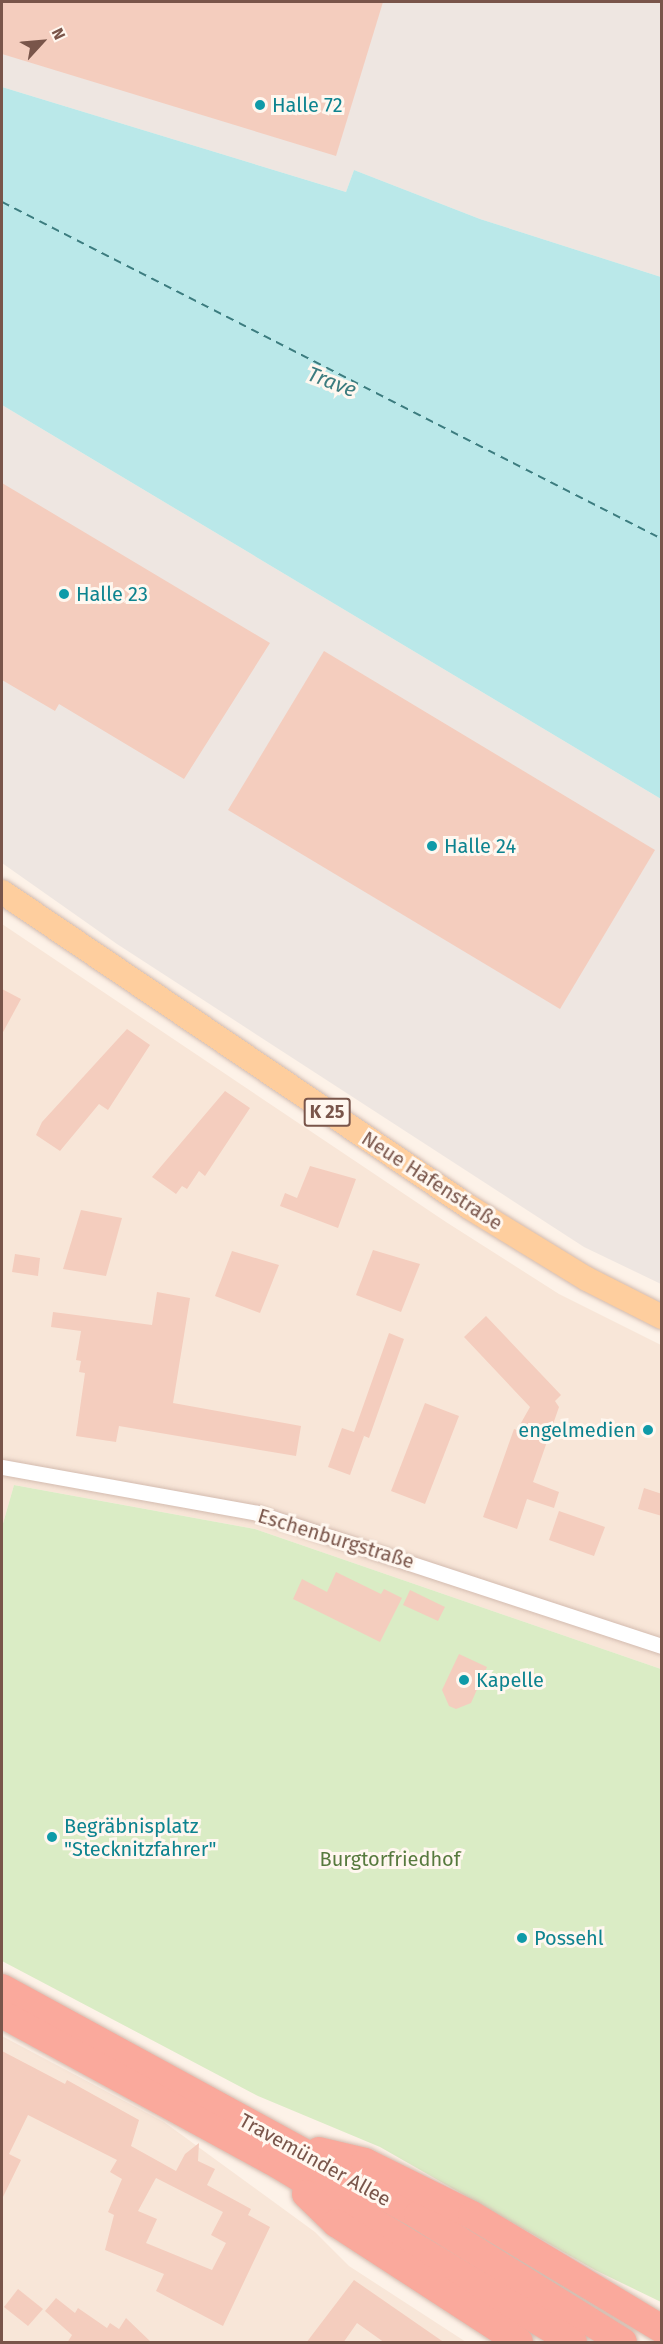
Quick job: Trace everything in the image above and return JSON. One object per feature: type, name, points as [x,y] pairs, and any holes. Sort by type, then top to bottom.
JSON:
[{"type":"highway","name":"Travemünder Allee","points":[[2,1988],[277,2152],[573,2343]]},
{"type":"highway","name":"Travemünder Allee","points":[[2,2014],[277,2152],[418,2216],[623,2343]]},
{"type":"highway","points":[[277,2152],[365,2162],[472,2215],[662,2329]]},
{"type":"highway","points":[[277,2152],[336,2223],[519,2343]]},
{"type":"main road","name":"Neue Hafenstraße","points":[[2,892],[469,1207],[587,1279],[662,1317]]},
{"type":"street","name":"Eschenburgstraße","points":[[2,1469],[257,1513],[662,1646]]},
{"type":"shaded area","points":[[2,2],[661,2],[661,277],[480,219],[354,170],[346,192],[2,87]]},
{"type":"shaded area","points":[[2,405],[661,799],[661,1284],[584,1247],[117,944],[2,863]]},
{"type":"shaded area","points":[[2,924],[446,1222],[559,1294],[661,1345],[661,1669],[255,1529],[14,1485],[2,1527]]},
{"type":"shaded area","points":[[2,2036],[164,2122],[315,2232],[349,2266],[466,2342],[2,2342]]},
{"type":"green space","name":"Burgtorfriedhof","points":[[14,1485],[255,1529],[661,1669],[661,2302],[595,2270],[380,2147],[258,2096],[2,1961],[2,1527]]},
{"type":"water","name":"Trave","points":[[2,87],[346,192],[354,170],[480,219],[661,277],[661,799],[2,405]]},
{"type":"building","name":"Halle 72","points":[[2,2],[383,2],[336,156],[2,54]]},
{"type":"building","name":"Halle 23","points":[[2,483],[270,643],[184,779],[59,704],[55,711],[2,680]]},
{"type":"building","name":"Halle 24","points":[[324,651],[655,850],[560,1009],[228,810]]},
{"type":"building","points":[[2,989],[21,999],[2,1034]]},
{"type":"building","points":[[127,1029],[150,1045],[108,1110],[99,1104],[60,1151],[36,1135],[42,1122]]},
{"type":"building","points":[[225,1091],[250,1108],[205,1176],[199,1171],[187,1189],[182,1186],[176,1194],[152,1177]]},
{"type":"building","points":[[310,1166],[356,1179],[338,1228],[280,1206],[285,1193],[297,1198]]},
{"type":"building","points":[[81,1210],[122,1218],[106,1276],[63,1269]]},
{"type":"building","points":[[373,1250],[420,1264],[401,1312],[356,1295]]},
{"type":"building","points":[[232,1251],[279,1265],[260,1313],[215,1296]]},
{"type":"building","points":[[15,1254],[40,1258],[38,1276],[12,1272]]},
{"type":"building","points":[[157,1292],[190,1298],[173,1403],[301,1426],[296,1456],[119,1426],[116,1442],[76,1436],[85,1373],[79,1372],[81,1361],[76,1360],[81,1331],[51,1327],[53,1312],[152,1325]]},
{"type":"building","points":[[486,1316],[561,1395],[555,1401],[559,1407],[533,1482],[559,1492],[554,1508],[527,1499],[517,1529],[483,1517],[514,1429],[517,1430],[530,1407],[464,1337]]},
{"type":"building","points":[[389,1333],[404,1339],[369,1438],[357,1433],[364,1436],[350,1475],[328,1467],[342,1428],[354,1432]]},
{"type":"building","points":[[425,1403],[459,1416],[425,1504],[391,1491]]},
{"type":"building","points":[[644,1488],[662,1494],[662,1516],[638,1509]]},
{"type":"building","points":[[559,1511],[605,1527],[594,1556],[549,1540]]},
{"type":"building","points":[[336,1572],[381,1594],[384,1589],[402,1598],[380,1642],[293,1599],[302,1579],[327,1592]]},
{"type":"building","points":[[410,1590],[445,1607],[438,1621],[403,1605]]},
{"type":"building","name":"Kapelle","points":[[459,1654],[487,1667],[471,1703],[456,1709],[449,1706],[442,1690]]},
{"type":"building","points":[[2,2051],[65,2084],[67,2080],[139,2120],[131,2146],[176,2171],[185,2154],[199,2143],[198,2161],[215,2169],[207,2185],[251,2209],[248,2215],[270,2227],[223,2326],[156,2291],[164,2274],[105,2250],[114,2215],[108,2212],[122,2179],[110,2172],[117,2160],[28,2115],[9,2154],[21,2160],[2,2199]],"holes":[[[156,2178],[223,2212],[211,2235],[226,2243],[212,2270],[146,2243],[157,2219],[138,2211]]]},
{"type":"building","points":[[354,2280],[445,2343],[385,2343],[357,2323],[343,2343],[306,2343]]},
{"type":"building","points":[[18,2289],[43,2309],[28,2326],[4,2307]]},
{"type":"building","points":[[56,2298],[75,2313],[78,2308],[107,2328],[110,2323],[119,2329],[126,2318],[152,2343],[67,2343],[72,2335],[45,2311]]},
{"type":"ferry route","points":[[2,202],[662,539]]},
{"type":"place","name":"Halle 72","points":[[260,105]]},
{"type":"place","name":"Halle 23","points":[[64,594]]},
{"type":"place","name":"Halle 24","points":[[432,846]]},
{"type":"place","name":"engelmedien","points":[[648,1430]]},
{"type":"place","name":"Kapelle","points":[[464,1680]]},
{"type":"place","name":"Begräbnisplatz \"Stecknitzfahrer\"","points":[[52,1837]]},
{"type":"place","name":"Possehl","points":[[522,1938]]}]
